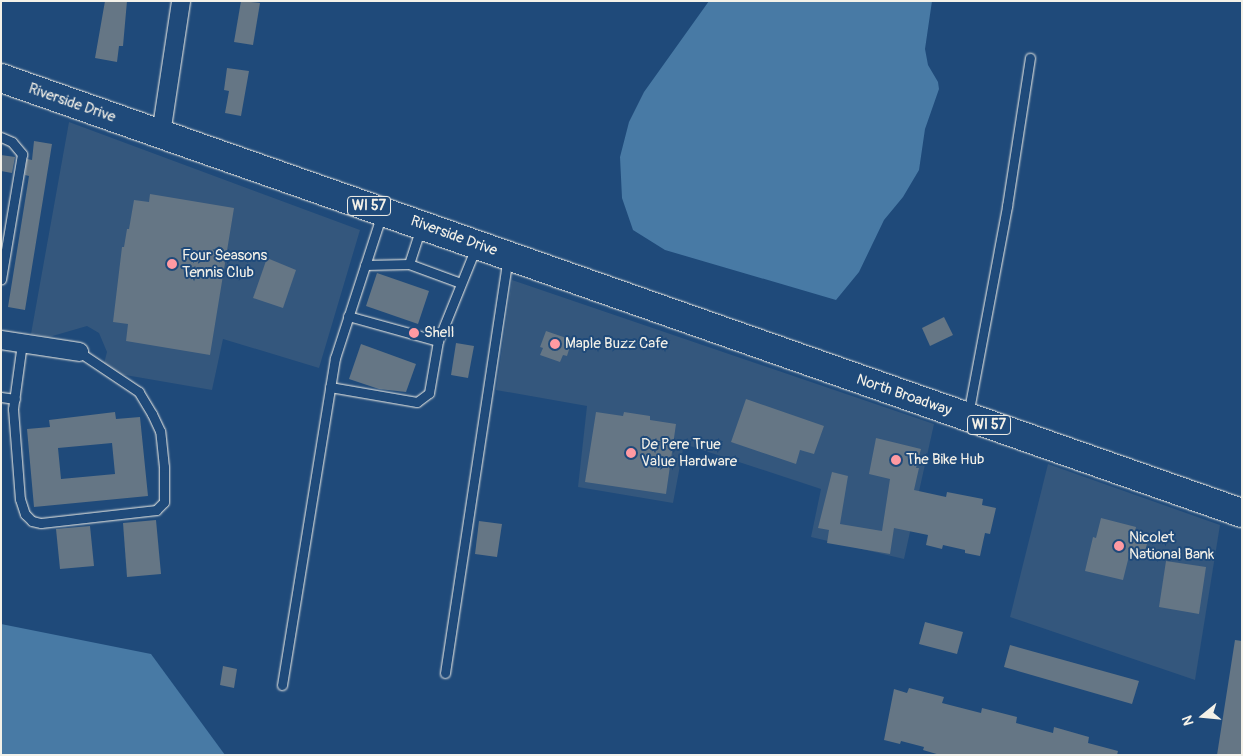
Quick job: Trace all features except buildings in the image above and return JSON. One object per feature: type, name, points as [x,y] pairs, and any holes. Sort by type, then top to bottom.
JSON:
[{"type":"main road","name":"Riverside Drive","points":[[1,78],[737,336]]},
{"type":"main road","name":"North Broadway","points":[[737,336],[1242,513]]},
{"type":"street","points":[[161,134],[181,1]]},
{"type":"street","points":[[1,340],[79,352]]},
{"type":"lane","points":[[968,417],[1007,206],[1030,58]]},
{"type":"lane","points":[[1,137],[12,142],[22,154],[1,279]]},
{"type":"lane","points":[[282,685],[335,358],[383,211]]},
{"type":"lane","points":[[409,264],[422,224]]},
{"type":"lane","points":[[330,387],[417,402],[428,393],[438,340],[477,244]]},
{"type":"lane","points":[[445,673],[508,255]]},
{"type":"lane","points":[[365,265],[409,264],[461,283]]},
{"type":"lane","points":[[348,316],[438,340]]},
{"type":"lane","points":[[22,343],[13,409],[20,499],[25,514],[32,521],[41,523],[141,513],[160,506],[165,493],[160,431],[139,392],[79,352]]},
{"type":"lane","points":[[1,397],[15,399]]},
{"type":"shaded area","points":[[709,1],[932,1],[925,49],[928,65],[938,82],[939,89],[925,129],[919,170],[903,197],[884,220],[859,272],[836,300],[665,250],[633,230],[622,198],[620,157],[629,122],[644,92]]},
{"type":"shaded area","points":[[69,122],[360,230],[319,368],[223,339],[212,390],[102,371],[107,352],[99,333],[87,326],[49,337],[31,334]]},
{"type":"shaded area","points":[[512,280],[934,424],[904,559],[811,537],[821,489],[684,444],[673,503],[578,487],[587,406],[496,390]]},
{"type":"shaded area","points":[[1048,464],[1220,525],[1195,680],[1010,617]]},
{"type":"shaded area","points":[[1,624],[151,654],[225,755],[1,755]]},
{"type":"place","name":"Four Seasons Tennis Club","points":[[172,264]]},
{"type":"place","name":"Shell","points":[[414,333]]},
{"type":"place","name":"Maple Buzz Cafe","points":[[555,344]]},
{"type":"place","name":"De Pere True Value Hardware","points":[[631,453]]},
{"type":"place","name":"The Bike Hub","points":[[896,460]]},
{"type":"place","name":"Nicolet National Bank","points":[[1119,546]]}]
